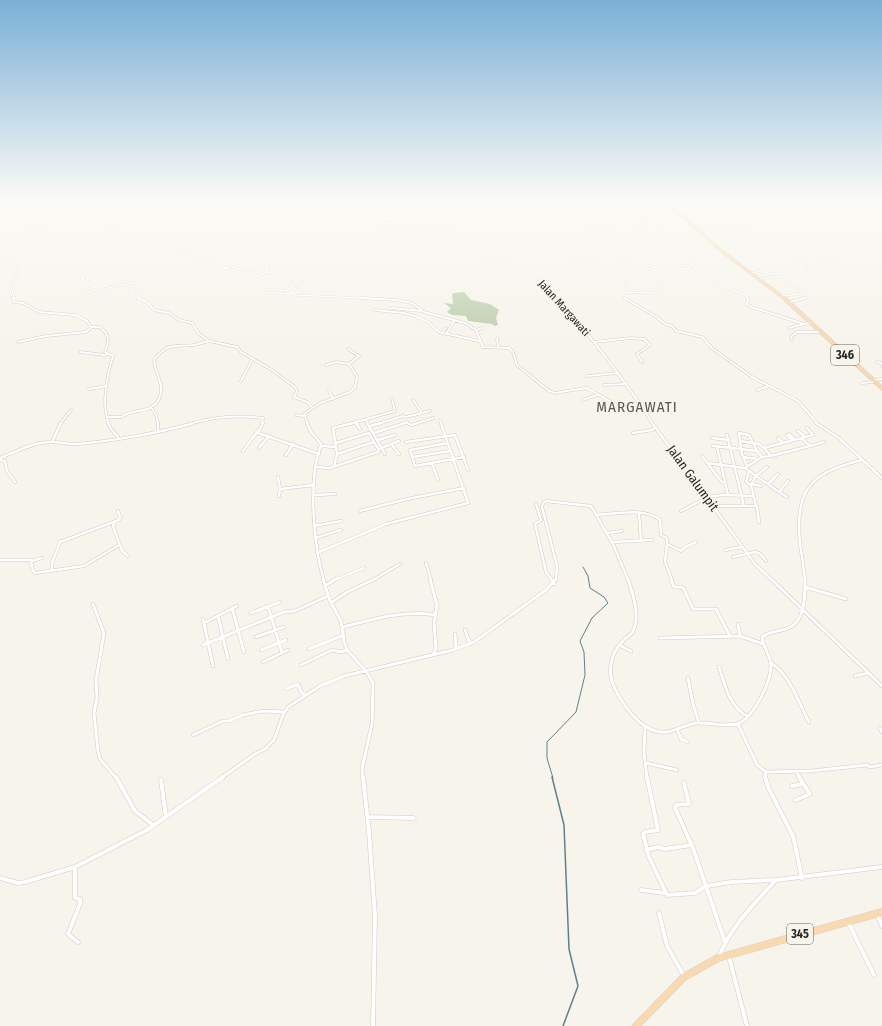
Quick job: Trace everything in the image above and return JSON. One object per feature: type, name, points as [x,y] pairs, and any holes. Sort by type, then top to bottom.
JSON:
[{"type":"main road","name":"346","points":[[719,248],[790,302],[808,323],[882,388]]},
{"type":"main road","name":"345","points":[[636,1026],[684,977],[718,958],[879,913]]},
{"type":"street","points":[[61,248],[66,255],[82,265],[92,269],[92,273],[82,279],[90,283],[86,287],[87,288],[100,290],[128,283],[139,284],[140,287],[136,291],[139,300],[148,303],[153,309],[169,313],[179,320],[192,323],[198,333],[209,340],[238,348],[252,360],[272,370],[295,387],[297,391],[294,397],[304,400],[312,408]]},
{"type":"street","points":[[138,248],[154,252],[174,252],[194,255],[201,260],[220,267],[254,277],[264,288],[292,292],[292,294],[296,295],[326,298],[401,301],[412,304],[423,312]]},
{"type":"street","points":[[174,252],[176,248]]},
{"type":"street","name":"Jalan Margawati","points":[[465,248],[490,256],[539,279],[579,322],[597,346]]},
{"type":"street","points":[[556,248],[565,254],[598,265],[610,267],[623,262],[640,267],[649,265],[654,267]]},
{"type":"street","points":[[672,248],[678,249],[687,254],[702,279],[718,283],[746,296],[748,299],[748,304],[751,307],[808,323]]},
{"type":"street","points":[[0,257],[17,265],[18,272],[11,284],[14,302],[24,304],[32,310],[39,312],[80,316],[87,320],[91,327],[93,327]]},
{"type":"street","points":[[797,260],[801,260],[811,269]]},
{"type":"street","points":[[758,278],[780,276],[811,269],[832,262]]},
{"type":"street","points":[[267,272],[266,269],[269,265]]},
{"type":"street","points":[[627,293],[633,291],[653,294],[660,292],[659,284],[646,270],[654,267],[693,265]]},
{"type":"street","points":[[220,267],[244,268],[262,274]]},
{"type":"street","points":[[610,267],[611,273],[625,282],[628,289],[624,298],[626,300],[657,317],[665,324],[672,326],[676,331],[702,337],[713,349],[746,373],[801,403],[814,421],[839,438],[882,478]]},
{"type":"street","points":[[750,272],[769,270]]},
{"type":"street","points":[[254,277],[267,272],[273,274]]},
{"type":"street","points":[[758,278],[775,273]]},
{"type":"street","points":[[780,276],[803,294],[782,296]]},
{"type":"street","points":[[619,278],[629,277],[625,282]]},
{"type":"street","points":[[280,290],[284,280],[288,278]]},
{"type":"street","points":[[284,280],[292,282]]},
{"type":"street","points":[[292,292],[302,282]]},
{"type":"street","points":[[790,302],[806,298]]},
{"type":"street","points":[[391,308],[423,312],[465,323],[476,330],[479,341],[483,347],[506,347],[513,351],[517,365],[549,391],[555,393],[586,388],[597,395],[628,408],[644,408]]},
{"type":"street","points":[[375,310],[404,313],[418,317],[428,322],[437,331],[442,333],[479,341]]},
{"type":"street","points":[[446,334],[456,320]]},
{"type":"street","points":[[789,328],[808,323]]},
{"type":"street","points":[[18,342],[46,336],[86,332],[93,327],[100,326],[108,334],[105,351],[107,354]]},
{"type":"street","points":[[442,333],[446,328]]},
{"type":"street","points":[[476,330],[482,328]]},
{"type":"street","points":[[792,340],[792,337],[797,332],[819,332]]},
{"type":"street","points":[[594,342],[631,338],[644,339],[650,345],[637,354],[642,362]]},
{"type":"street","points":[[107,417],[122,417],[126,413],[143,410],[157,403],[161,395],[160,381],[154,361],[155,357],[167,348],[196,346],[209,340]]},
{"type":"street","points":[[497,340],[498,347]]},
{"type":"street","name":"Jalan Galumpit","points":[[597,346],[627,384],[747,554],[765,575],[802,609]]},
{"type":"street","points":[[326,365],[336,362],[349,364],[360,357],[357,353],[348,349]]},
{"type":"street","points":[[80,352],[103,355],[107,354],[113,356],[107,375],[107,417],[111,429],[119,438]]},
{"type":"street","points":[[241,381],[252,360]]},
{"type":"street","points":[[877,362],[882,364]]},
{"type":"street","points":[[349,364],[357,375],[355,386],[349,394],[312,408],[305,413],[305,416],[309,429],[320,441],[321,446],[315,467],[314,526],[317,553],[325,586],[331,603],[343,627],[344,642],[347,650],[373,682],[372,724],[362,769],[368,818],[375,916],[373,1026]]},
{"type":"street","points":[[587,376],[619,373]]},
{"type":"street","points":[[862,383],[882,379]]},
{"type":"street","points":[[604,385],[627,384]]},
{"type":"street","points":[[89,389],[108,386]]},
{"type":"street","points":[[757,390],[768,386]]},
{"type":"street","points":[[329,390],[333,399]]},
{"type":"street","points":[[584,400],[597,395]]},
{"type":"street","points":[[334,467],[337,454],[333,428],[355,421],[366,420],[395,410],[392,399]]},
{"type":"street","points":[[412,400],[422,413]]},
{"type":"street","points":[[151,407],[155,409],[158,419],[158,431]]},
{"type":"street","points":[[52,442],[61,422],[71,410]]},
{"type":"street","points":[[370,426],[403,416],[406,417],[430,411]]},
{"type":"street","points":[[296,414],[305,416]]},
{"type":"street","points":[[0,459],[27,447],[52,442],[75,444],[119,438],[158,431],[209,419],[246,416],[263,418],[263,422],[258,431],[243,451]]},
{"type":"street","points":[[374,433],[407,422],[411,425],[433,418]]},
{"type":"street","points":[[366,420],[385,454]]},
{"type":"street","points":[[317,553],[386,524],[467,503],[467,497],[440,420]]},
{"type":"street","points":[[355,421],[360,429]]},
{"type":"street","points":[[633,433],[652,430],[656,427]]},
{"type":"street","points":[[764,448],[814,435],[807,428]]},
{"type":"street","points":[[258,431],[260,435],[293,444],[319,454]]},
{"type":"street","points":[[798,431],[805,437]]},
{"type":"street","points":[[315,467],[334,467],[378,452],[379,450],[370,433],[336,445],[321,446]]},
{"type":"street","points":[[762,457],[752,443],[749,435],[738,434],[744,462],[749,471],[787,497]]},
{"type":"street","points":[[788,434],[794,440]]},
{"type":"street","points":[[378,440],[395,435]]},
{"type":"street","points":[[727,435],[744,506]]},
{"type":"street","points":[[406,442],[456,436],[468,470]]},
{"type":"street","points":[[259,448],[268,437]]},
{"type":"street","points":[[712,438],[728,440]]},
{"type":"street","points":[[778,438],[784,443]]},
{"type":"street","points":[[801,438],[810,446]]},
{"type":"street","points":[[740,441],[760,444],[770,456]]},
{"type":"street","points":[[337,454],[374,442]]},
{"type":"street","points":[[381,448],[399,442]]},
{"type":"street","points":[[707,463],[746,467],[762,457],[824,442]]},
{"type":"street","points":[[448,443],[410,450],[415,466],[464,457]]},
{"type":"street","points":[[286,455],[293,444]]},
{"type":"street","points":[[391,444],[399,454]]},
{"type":"street","points":[[728,495],[721,464],[715,447],[757,451]]},
{"type":"street","points":[[412,458],[451,451]]},
{"type":"street","points":[[702,456],[721,481],[726,483]]},
{"type":"street","points":[[743,457],[758,460]]},
{"type":"street","points":[[0,459],[5,461],[7,472],[15,482]]},
{"type":"street","points":[[760,643],[762,637],[766,633],[793,627],[802,609],[805,588],[805,563],[800,539],[800,506],[809,485],[821,473],[862,460]]},
{"type":"street","points":[[432,463],[438,480]]},
{"type":"street","points":[[759,522],[758,508],[753,496],[751,484],[756,476],[767,467]]},
{"type":"street","points":[[749,471],[746,482],[761,486]]},
{"type":"street","points":[[768,484],[778,474]]},
{"type":"street","points":[[278,477],[280,489],[279,496]]},
{"type":"street","points":[[779,492],[788,481]]},
{"type":"street","points":[[280,489],[314,485]]},
{"type":"street","points":[[360,511],[401,500],[464,488]]},
{"type":"street","points":[[315,495],[335,494]]},
{"type":"street","points":[[681,511],[708,497],[728,495],[753,496]]},
{"type":"street","points":[[0,878],[18,883],[25,882],[75,867],[117,847],[166,817],[255,754],[270,746],[276,736],[284,712],[292,703],[304,694],[328,682],[364,670],[456,647],[469,642],[502,622],[556,580],[557,566],[542,507],[543,503],[546,501],[590,505],[609,532],[614,542],[634,602],[635,614],[633,631],[621,646],[610,664],[611,677],[624,704],[644,726],[658,732],[668,732],[698,721],[724,725],[738,724],[769,682],[772,668],[760,643],[740,636],[660,638]]},
{"type":"street","points":[[536,504],[541,520],[535,524],[546,572],[552,582]]},
{"type":"street","points":[[714,506],[756,506]]},
{"type":"street","points":[[52,570],[52,563],[60,542],[76,535],[87,533],[115,521],[120,517],[118,511]]},
{"type":"street","points":[[597,515],[623,513],[640,514],[659,518],[661,535],[667,538],[665,562],[674,587],[681,587],[684,589],[693,609],[716,609],[730,636]]},
{"type":"street","points":[[640,514],[641,540]]},
{"type":"street","points":[[314,526],[340,520]]},
{"type":"street","points":[[115,521],[113,525],[119,545],[122,552],[128,556]]},
{"type":"street","points":[[315,538],[341,530]]},
{"type":"street","points":[[609,532],[622,531]]},
{"type":"street","points":[[614,542],[652,540]]},
{"type":"street","points":[[667,544],[681,551],[696,542]]},
{"type":"street","points":[[32,561],[32,569],[35,573],[52,570],[74,569],[84,566],[119,545]]},
{"type":"street","points":[[725,550],[742,547]]},
{"type":"street","points":[[733,557],[755,552],[759,554],[766,562]]},
{"type":"street","points":[[0,560],[32,561],[42,558]]},
{"type":"street","points":[[331,603],[348,591],[374,580],[390,568],[400,564]]},
{"type":"street","points":[[426,564],[437,605],[434,629],[436,648],[434,653]]},
{"type":"street","points":[[325,586],[340,577],[364,568]]},
{"type":"street","points":[[805,588],[846,599]]},
{"type":"street","points":[[202,645],[284,612],[295,611],[328,596]]},
{"type":"street","points":[[251,613],[280,602]]},
{"type":"street","points":[[93,604],[104,634],[96,680],[97,698],[94,713],[100,759],[114,774],[135,811],[153,825]]},
{"type":"street","points":[[213,666],[203,621],[218,616],[238,606]]},
{"type":"street","points":[[268,606],[282,653]]},
{"type":"street","points":[[232,608],[244,652]]},
{"type":"street","points":[[802,609],[882,686]]},
{"type":"street","points":[[343,627],[396,613],[422,612],[435,615]]},
{"type":"street","points":[[218,616],[228,659]]},
{"type":"street","points":[[738,624],[740,636]]},
{"type":"street","points":[[256,637],[284,627]]},
{"type":"street","points":[[465,630],[469,642]]},
{"type":"street","points":[[455,634],[456,647]]},
{"type":"street","points":[[309,649],[344,635]]},
{"type":"street","points":[[261,650],[286,640]]},
{"type":"street","points":[[621,646],[631,650]]},
{"type":"street","points":[[263,662],[288,650]]},
{"type":"street","points":[[301,665],[333,650],[341,652],[347,650]]},
{"type":"street","points":[[770,663],[777,666],[784,674],[809,722]]},
{"type":"street","points":[[719,667],[736,707],[745,716]]},
{"type":"street","points":[[855,676],[868,673]]},
{"type":"street","points":[[688,678],[698,721]]},
{"type":"street","points":[[286,689],[298,684],[304,694]]},
{"type":"street","points":[[193,735],[224,720],[229,720],[243,715],[263,711],[284,712]]},
{"type":"street","points":[[738,724],[757,765],[766,772],[882,765]]},
{"type":"street","points":[[644,726],[644,745],[649,792],[658,830],[643,833],[646,850],[665,893]]},
{"type":"street","points":[[677,728],[681,739],[688,742]]},
{"type":"street","points":[[646,763],[677,770]]},
{"type":"street","points":[[796,771],[810,794],[796,800]]},
{"type":"street","points":[[766,772],[765,778],[775,802],[793,836],[802,878]]},
{"type":"street","points":[[161,780],[166,817]]},
{"type":"street","points":[[684,783],[689,804],[676,805],[675,808],[692,845],[725,942]]},
{"type":"street","points":[[792,786],[804,784]]},
{"type":"street","points":[[368,818],[414,818]]},
{"type":"street","points":[[646,850],[658,847],[665,849],[692,845]]},
{"type":"street","points":[[75,867],[75,898],[80,899],[81,903],[68,934],[78,942]]},
{"type":"street","points":[[641,890],[665,893],[667,895],[695,893],[706,886],[731,882],[802,878],[882,867]]},
{"type":"street","points":[[718,958],[725,942],[776,880]]},
{"type":"street","points":[[658,913],[663,939],[671,957],[684,977]]},
{"type":"street","points":[[879,913],[882,926]]},
{"type":"street","points":[[848,921],[874,975]]},
{"type":"street","points":[[728,954],[747,1026]]},
{"type":"green space","points":[[464,292],[471,300],[490,304],[499,310],[496,318],[498,325],[494,326],[492,324],[468,321],[466,316],[452,315],[447,312],[451,308],[444,303],[453,304],[452,294]]},
{"type":"waterway","points":[[553,778],[547,758],[547,742],[576,712],[585,675],[584,652],[580,641],[592,618],[608,603],[604,597],[590,588],[588,576],[583,567]]},
{"type":"waterway","points":[[552,777],[564,825],[569,949],[578,986],[563,1026]]},
{"type":"district","name":"MARGAWATI","points":[[637,407]]}]
